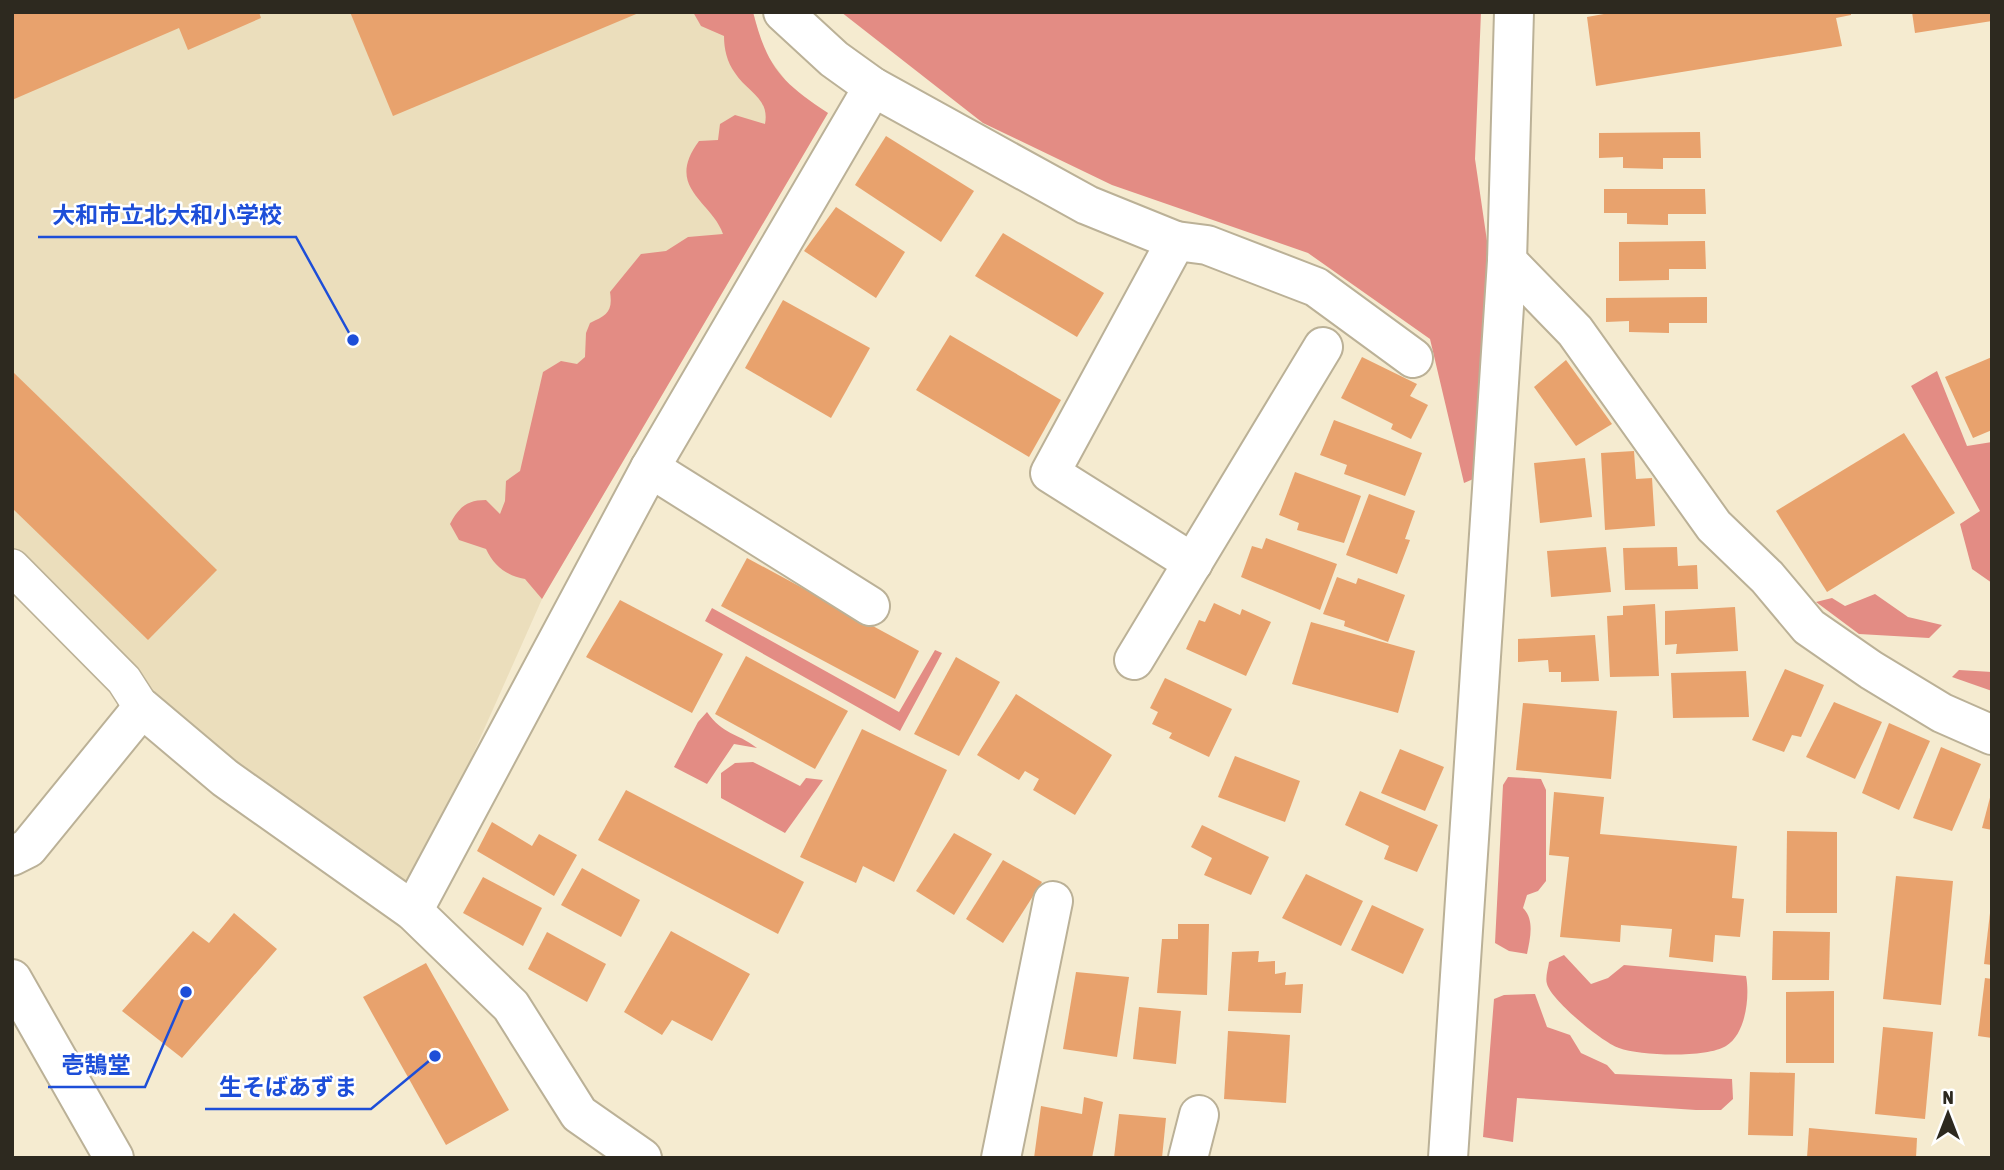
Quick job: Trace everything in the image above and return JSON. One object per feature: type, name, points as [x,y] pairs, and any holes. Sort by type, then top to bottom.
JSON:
[{"type":"street","points":[[783,12],[834,59],[873,87],[1087,205],[1177,241],[1207,245],[1316,287],[1413,358]]},
{"type":"street","points":[[1448,1158],[1507,261],[1514,12]]},
{"type":"street","points":[[413,911],[650,468],[873,87]]},
{"type":"street","points":[[1177,241],[1050,473],[1193,563]]},
{"type":"street","points":[[1507,261],[1575,331],[1714,526],[1767,577],[1808,626],[1871,670],[1942,713],[1992,735]]},
{"type":"street","points":[[1134,660],[1323,346]]},
{"type":"street","points":[[650,468],[870,606]]},
{"type":"street","points":[[12,566],[124,680],[142,708],[225,778],[413,911],[511,1006],[579,1114],[642,1158]]},
{"type":"street","points":[[12,856],[27,848],[142,708]]},
{"type":"street","points":[[1001,1158],[1053,901]]},
{"type":"street","points":[[12,979],[114,1158]]},
{"type":"street","points":[[1188,1158],[1199,1115]]},
{"type":"shaded area","points":[[12,12],[753,12],[763,50],[793,90],[828,113],[542,599],[413,889],[156,707],[12,568]]},
{"type":"shaded area","points":[[693,12],[753,12],[764,47],[778,72],[798,92],[828,113],[542,599],[525,579],[512,575],[497,565],[486,549],[459,540],[450,524],[460,509],[474,501],[486,500],[500,514],[505,501],[506,481],[520,471],[543,372],[561,361],[577,364],[585,357],[586,333],[590,323],[608,312],[611,304],[610,292],[641,254],[666,251],[688,237],[723,234],[688,182],[686,171],[690,157],[699,141],[718,140],[720,124],[735,115],[765,124],[766,115],[761,101],[740,80],[730,64],[725,51],[724,36],[701,26]]},
{"type":"shaded area","points":[[841,12],[1481,12],[1475,159],[1492,275],[1485,474],[1464,483],[1430,339],[1308,253],[1112,185],[983,123]]},
{"type":"shaded area","points":[[1937,371],[1967,446],[1992,442],[1992,583],[1972,569],[1960,524],[1980,511],[1911,386]]},
{"type":"shaded area","points":[[1875,594],[1908,617],[1942,625],[1929,638],[1859,634],[1816,602],[1832,598],[1845,606]]},
{"type":"shaded area","points":[[712,608],[899,712],[935,650],[942,653],[900,731],[705,621]]},
{"type":"shaded area","points":[[1959,670],[1992,672],[1992,691],[1952,677]]},
{"type":"shaded area","points":[[707,712],[724,729],[757,748],[734,744],[707,784],[674,767],[698,722]]},
{"type":"shaded area","points":[[753,762],[800,786],[806,778],[823,780],[785,833],[721,798],[721,773],[735,763]]},
{"type":"shaded area","points":[[1508,777],[1541,779],[1546,790],[1546,881],[1538,891],[1527,895],[1523,908],[1530,924],[1527,954],[1509,951],[1495,943],[1503,785]]},
{"type":"shaded area","points":[[1564,955],[1591,984],[1608,978],[1624,965],[1746,976],[1747,1004],[1742,1024],[1733,1040],[1717,1050],[1689,1054],[1657,1054],[1619,1048],[1578,1020],[1551,991],[1546,979],[1549,962]]},
{"type":"shaded area","points":[[1535,994],[1547,1027],[1570,1035],[1581,1053],[1607,1065],[1615,1074],[1732,1079],[1733,1099],[1721,1110],[1696,1110],[1517,1098],[1513,1142],[1483,1137],[1494,999],[1504,995]]},
{"type":"building","points":[[12,12],[259,12],[261,18],[188,50],[179,28],[12,100]]},
{"type":"building","points":[[350,12],[641,12],[393,116]]},
{"type":"building","points":[[1615,12],[1851,12],[1851,15],[1836,18],[1842,46],[1596,86],[1587,17]]},
{"type":"building","points":[[1912,12],[1992,12],[1992,21],[1915,33]]},
{"type":"building","points":[[1700,132],[1701,158],[1663,158],[1663,169],[1623,168],[1623,157],[1599,158],[1599,133]]},
{"type":"building","points":[[886,136],[974,191],[941,242],[855,185]]},
{"type":"building","points":[[1604,189],[1705,189],[1706,214],[1668,214],[1668,225],[1627,224],[1627,213],[1604,213]]},
{"type":"building","points":[[836,207],[905,252],[876,298],[804,251]]},
{"type":"building","points":[[1003,233],[1104,293],[1077,337],[975,276]]},
{"type":"building","points":[[1705,241],[1706,269],[1669,269],[1669,280],[1619,281],[1619,242]]},
{"type":"building","points":[[1707,297],[1707,323],[1669,323],[1669,333],[1629,332],[1629,321],[1606,322],[1606,298]]},
{"type":"building","points":[[783,300],[870,348],[831,418],[745,368]]},
{"type":"building","points":[[950,335],[1061,400],[1029,457],[916,390]]},
{"type":"building","points":[[1362,357],[1417,384],[1410,396],[1428,405],[1411,439],[1391,429],[1393,424],[1341,398]]},
{"type":"building","points":[[1992,357],[1992,430],[1973,438],[1945,377]]},
{"type":"building","points":[[1566,360],[1612,424],[1576,446],[1534,387]]},
{"type":"building","points":[[12,371],[217,570],[148,640],[12,508]]},
{"type":"building","points":[[1334,420],[1422,453],[1405,496],[1344,474],[1347,465],[1320,455]]},
{"type":"building","points":[[1904,433],[1955,513],[1827,592],[1776,511]]},
{"type":"building","points":[[1634,451],[1636,479],[1652,478],[1655,526],[1605,530],[1601,453]]},
{"type":"building","points":[[1585,458],[1592,517],[1540,523],[1534,463]]},
{"type":"building","points":[[1295,472],[1361,496],[1344,543],[1297,530],[1299,523],[1279,515]]},
{"type":"building","points":[[1369,494],[1415,511],[1405,539],[1410,540],[1397,574],[1346,555]]},
{"type":"building","points":[[1266,538],[1337,564],[1320,610],[1241,577],[1252,546],[1262,549]]},
{"type":"building","points":[[1606,547],[1611,592],[1551,597],[1547,551]]},
{"type":"building","points":[[1677,547],[1678,566],[1697,565],[1698,589],[1625,590],[1623,548]]},
{"type":"building","points":[[747,558],[919,651],[895,699],[721,606]]},
{"type":"building","points":[[1337,577],[1356,584],[1358,578],[1405,595],[1388,642],[1344,626],[1345,621],[1323,614]]},
{"type":"building","points":[[620,600],[723,654],[692,713],[586,657]]},
{"type":"building","points":[[1214,603],[1240,615],[1242,609],[1271,622],[1246,676],[1186,649],[1199,620],[1205,622]]},
{"type":"building","points":[[1655,604],[1659,676],[1610,677],[1607,616],[1623,615],[1623,606]]},
{"type":"building","points":[[1735,607],[1738,651],[1676,654],[1677,644],[1665,645],[1665,611]]},
{"type":"building","points":[[1311,622],[1415,651],[1398,713],[1292,684]]},
{"type":"building","points":[[1595,635],[1599,681],[1561,682],[1561,672],[1549,672],[1548,660],[1518,662],[1518,639]]},
{"type":"building","points":[[746,656],[848,711],[815,769],[715,714]]},
{"type":"building","points":[[956,657],[1000,682],[959,756],[914,734]]},
{"type":"building","points":[[1785,669],[1824,685],[1801,737],[1792,735],[1784,752],[1752,740]]},
{"type":"building","points":[[1746,671],[1749,717],[1673,718],[1671,673]]},
{"type":"building","points":[[1165,678],[1232,709],[1209,757],[1169,738],[1172,733],[1152,724],[1158,712],[1150,708]]},
{"type":"building","points":[[1016,694],[1112,755],[1075,815],[1033,790],[1039,779],[1025,771],[1019,780],[977,755]]},
{"type":"building","points":[[1834,702],[1882,722],[1855,779],[1806,757]]},
{"type":"building","points":[[1523,703],[1617,711],[1611,779],[1516,770]]},
{"type":"building","points":[[1889,723],[1930,741],[1899,810],[1862,793]]},
{"type":"building","points":[[862,729],[947,770],[894,882],[863,866],[856,883],[800,857]]},
{"type":"building","points":[[1941,747],[1981,764],[1952,831],[1913,818]]},
{"type":"building","points":[[1400,749],[1444,767],[1425,811],[1381,793]]},
{"type":"building","points":[[1235,756],[1300,781],[1285,822],[1218,797]]},
{"type":"building","points":[[626,790],[804,882],[778,934],[598,840]]},
{"type":"building","points":[[1992,790],[1992,830],[1982,828]]},
{"type":"building","points":[[1360,791],[1438,825],[1417,872],[1384,859],[1389,846],[1345,825]]},
{"type":"building","points":[[1554,792],[1604,797],[1600,834],[1737,846],[1732,898],[1744,899],[1740,937],[1715,935],[1713,962],[1669,957],[1672,929],[1621,925],[1620,942],[1560,937],[1569,857],[1549,855]]},
{"type":"building","points":[[492,822],[532,846],[539,834],[577,855],[554,896],[477,851]]},
{"type":"building","points":[[1202,825],[1269,857],[1251,895],[1204,875],[1212,858],[1191,847]]},
{"type":"building","points":[[1787,831],[1837,832],[1837,913],[1786,913]]},
{"type":"building","points":[[954,833],[992,854],[954,915],[916,891]]},
{"type":"building","points":[[1003,860],[1042,882],[1003,943],[966,919]]},
{"type":"building","points":[[582,868],[640,900],[621,937],[561,905]]},
{"type":"building","points":[[1306,874],[1363,901],[1341,946],[1282,918]]},
{"type":"building","points":[[1896,876],[1953,881],[1941,1005],[1883,999]]},
{"type":"building","points":[[483,877],[542,908],[523,946],[463,913]]},
{"type":"building","points":[[1372,905],[1424,929],[1403,974],[1351,950]]},
{"type":"building","points":[[234,913],[277,949],[182,1058],[122,1011],[193,931],[209,943]]},
{"type":"building","points":[[1992,913],[1992,965],[1984,964]]},
{"type":"building","points":[[1178,924],[1209,924],[1207,995],[1157,993],[1162,939],[1178,939]]},
{"type":"building","points":[[671,931],[750,974],[712,1041],[672,1020],[662,1035],[624,1012]]},
{"type":"building","points":[[1773,931],[1830,932],[1829,980],[1772,980]]},
{"type":"building","points":[[547,932],[606,964],[587,1002],[528,969]]},
{"type":"building","points":[[1259,951],[1258,962],[1275,961],[1275,974],[1286,972],[1285,985],[1303,984],[1301,1013],[1228,1011],[1232,952]]},
{"type":"building","points":[[426,963],[509,1110],[446,1145],[363,997]]},
{"type":"building","points":[[1076,972],[1129,977],[1117,1057],[1063,1049]]},
{"type":"building","points":[[1985,978],[1992,979],[1992,1038],[1978,1036]]},
{"type":"building","points":[[1834,991],[1834,1063],[1786,1063],[1786,992]]},
{"type":"building","points":[[1139,1007],[1181,1011],[1176,1064],[1133,1059]]},
{"type":"building","points":[[1883,1027],[1933,1032],[1925,1119],[1875,1114]]},
{"type":"building","points":[[1228,1031],[1290,1035],[1286,1103],[1224,1099]]},
{"type":"building","points":[[1750,1072],[1795,1073],[1793,1136],[1748,1135]]},
{"type":"building","points":[[1084,1097],[1103,1102],[1092,1158],[1034,1158],[1041,1106],[1082,1114]]},
{"type":"building","points":[[1119,1114],[1166,1118],[1162,1158],[1114,1158]]},
{"type":"building","points":[[1809,1128],[1917,1138],[1916,1158],[1807,1158]]},
{"type":"place","name":"大和市立北大和小学校","points":[[353,340]]},
{"type":"place","name":"壱鵠堂","points":[[186,992]]},
{"type":"place","name":"生そばあずま","points":[[435,1056]]}]
